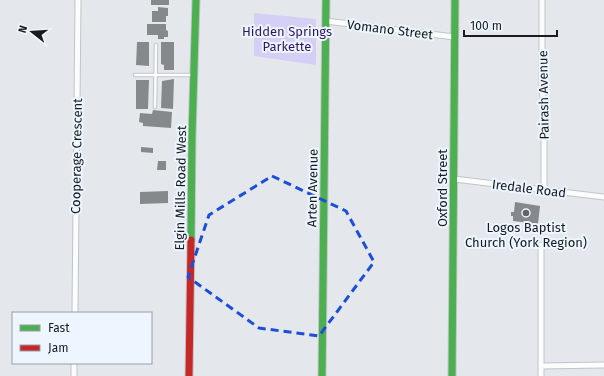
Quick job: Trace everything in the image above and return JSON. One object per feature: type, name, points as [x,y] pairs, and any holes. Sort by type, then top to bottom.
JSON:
[{"type":"street","name":"Cooperage Crescent","points":[[75,312],[78,0]]},
{"type":"street","name":"Elgin Mills Road West","points":[[189,376],[196,0]]},
{"type":"street","name":"Arten Avenue","points":[[322,376],[326,0]]},
{"type":"street","name":"Oxford Street","points":[[452,376],[455,0]]},
{"type":"street","name":"Pairash Avenue","points":[[542,0],[544,190]]},
{"type":"street","name":"Vomano Street","points":[[326,21],[454,37]]},
{"type":"street","name":"Iredale Road","points":[[454,179],[604,197]]},
{"type":"street","points":[[541,245],[541,376]]},
{"type":"street","points":[[74,364],[74,376]]},
{"type":"street","points":[[541,366],[604,365]]},
{"type":"lane","points":[[155,107],[156,45]]},
{"type":"lane","points":[[135,75],[194,75]]},
{"type":"highlighted area","points":[[272,176],[346,211],[374,262],[319,336],[259,328],[188,277],[209,215]]},
{"type":"green space","name":"Hidden Springs Parkette","points":[[254,13],[316,19],[316,65],[254,56]]},
{"type":"building","points":[[151,0],[169,0],[169,5],[151,5]]},
{"type":"building","points":[[158,7],[168,8],[166,22],[152,22],[152,11],[158,11]]},
{"type":"building","points":[[147,24],[166,24],[168,37],[158,39],[158,35],[147,35]]},
{"type":"building","points":[[137,42],[149,42],[149,66],[136,65]]},
{"type":"building","points":[[161,42],[174,42],[174,70],[164,70],[164,65],[161,64]]},
{"type":"building","points":[[174,79],[173,109],[161,108],[162,81]]},
{"type":"building","points":[[136,80],[149,80],[148,109],[136,109]]},
{"type":"building","points":[[153,110],[172,112],[171,128],[143,126],[143,123],[139,122],[140,113],[152,114]]},
{"type":"building","points":[[141,147],[153,148],[153,153],[141,152]]},
{"type":"building","points":[[158,161],[166,161],[166,170],[157,170]]},
{"type":"building","points":[[168,191],[168,203],[140,204],[140,192]]},
{"type":"building","name":"Logos Baptist Church (York Region)","points":[[515,202],[540,206],[538,224],[513,221],[511,212],[514,212]]},
{"type":"traffic: fast","points":[[191,240],[196,0]]},
{"type":"traffic: fast","points":[[322,376],[326,0]]},
{"type":"traffic: fast","points":[[452,376],[455,0]]},
{"type":"traffic: jam","points":[[189,376],[191,240]]},
{"type":"place","name":"Logos Baptist Church (York Region)","points":[[526,213]]}]
